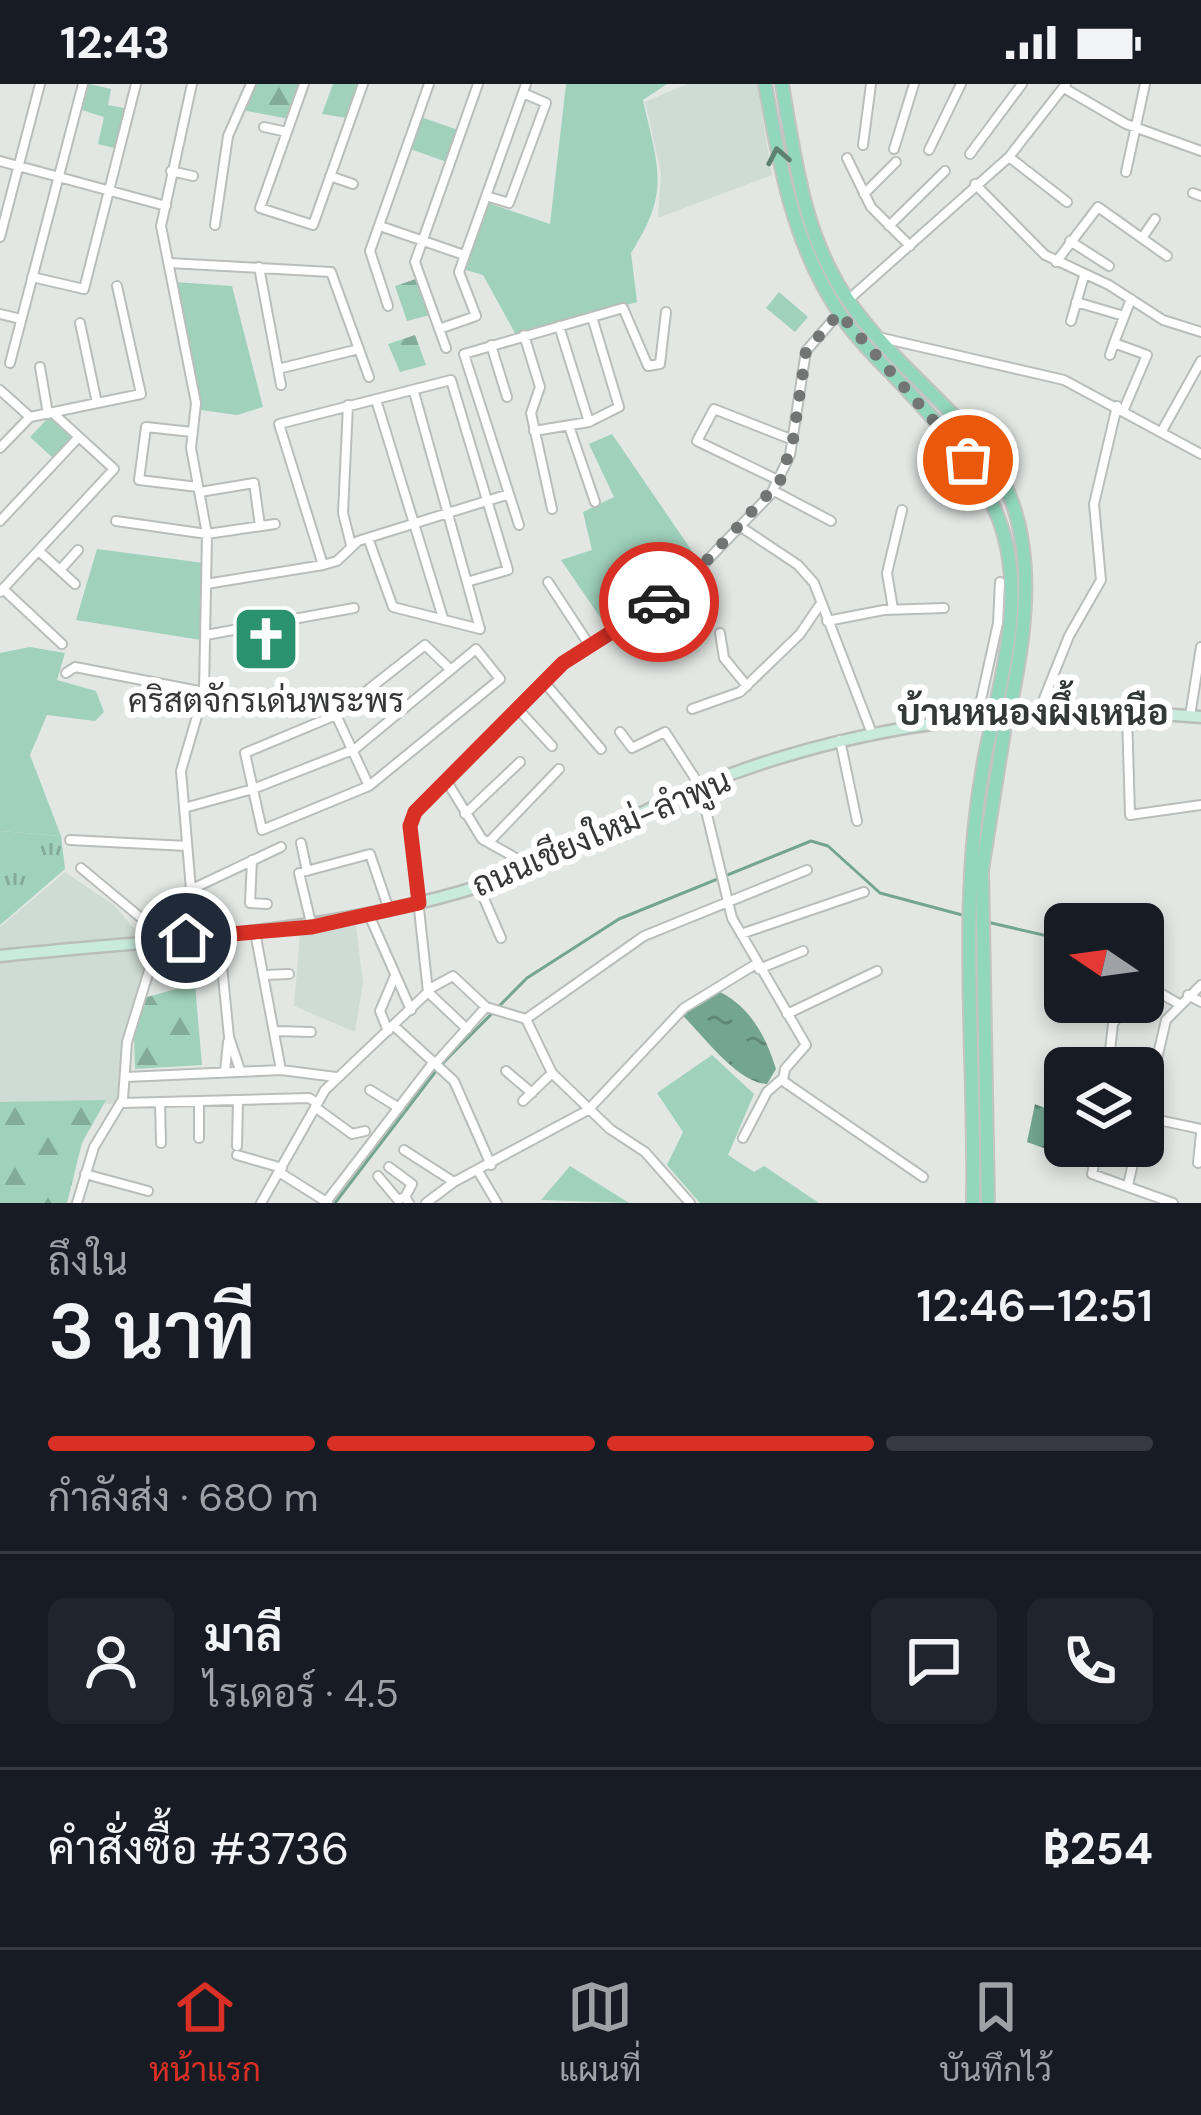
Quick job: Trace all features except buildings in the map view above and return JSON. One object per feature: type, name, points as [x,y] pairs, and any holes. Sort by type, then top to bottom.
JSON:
[{"type":"main road","points":[[764,84],[785,196],[815,274],[839,313],[956,442],[992,499],[1006,538],[1015,608],[1004,704],[1028,592],[1020,526],[1008,490],[980,443],[876,337],[848,300],[812,230],[782,84]]},
{"type":"main road","name":"ถนนเชียงใหม่-ลำพูน","points":[[0,956],[312,927],[419,903],[532,867],[700,786],[871,731],[977,719],[1127,714],[1196,717]]},
{"type":"main road","points":[[973,1203],[968,906],[974,802],[997,732],[983,910],[988,1203]]},
{"type":"street","points":[[0,237],[40,84]]},
{"type":"street","points":[[10,363],[82,84]]},
{"type":"street","points":[[32,277],[84,289],[136,84]]},
{"type":"street","points":[[191,890],[182,760],[204,692],[207,534],[192,433],[196,403],[160,226],[192,84]]},
{"type":"street","points":[[215,225],[228,136],[251,84]]},
{"type":"street","points":[[304,84],[260,208],[313,225],[363,84]]},
{"type":"street","points":[[388,306],[370,251],[429,84]]},
{"type":"street","points":[[446,348],[415,262],[478,84]]},
{"type":"street","points":[[863,145],[871,84]]},
{"type":"street","points":[[894,149],[914,84]]},
{"type":"street","points":[[929,150],[961,84]]},
{"type":"street","points":[[970,154],[1022,84]]},
{"type":"street","points":[[1126,172],[1144,84]]},
{"type":"street","points":[[848,300],[1009,157],[1065,86],[1136,128],[1201,151]]},
{"type":"street","points":[[439,329],[476,316],[460,272],[464,255],[525,88],[546,103],[509,202],[486,196]]},
{"type":"street","points":[[264,127],[287,132]]},
{"type":"street","points":[[1009,157],[1067,202]]},
{"type":"street","points":[[848,158],[864,194],[910,246]]},
{"type":"street","points":[[0,161],[166,206]]},
{"type":"street","points":[[864,194],[896,162]]},
{"type":"street","points":[[171,171],[193,176]]},
{"type":"street","points":[[889,226],[944,171]]},
{"type":"street","points":[[330,176],[353,184]]},
{"type":"street","points":[[975,184],[1056,262],[1131,298],[1163,320],[1201,332]]},
{"type":"street","points":[[1056,262],[1098,207],[1167,256]]},
{"type":"street","points":[[1142,238],[1156,219]]},
{"type":"street","points":[[380,226],[464,255]]},
{"type":"street","points":[[1070,241],[1109,266]]},
{"type":"street","points":[[169,263],[331,272],[369,377]]},
{"type":"street","points":[[259,267],[281,385]]},
{"type":"street","points":[[1071,321],[1084,276]]},
{"type":"street","points":[[0,448],[30,417],[141,394],[117,286]]},
{"type":"street","points":[[1110,355],[1131,298]]},
{"type":"street","points":[[1076,302],[1124,316]]},
{"type":"street","points":[[519,525],[464,354],[626,310],[648,366],[660,364],[666,312]]},
{"type":"street","points":[[467,1029],[429,990],[411,818],[544,682],[657,604],[773,491],[793,440],[806,351],[839,313]]},
{"type":"street","points":[[0,314],[21,320]]},
{"type":"street","points":[[534,431],[589,422],[620,403],[592,317]]},
{"type":"street","points":[[80,323],[97,404]]},
{"type":"street","points":[[560,326],[589,422]]},
{"type":"street","points":[[524,335],[540,387],[531,413],[552,508]]},
{"type":"street","points":[[876,337],[1064,380],[1201,454]]},
{"type":"street","points":[[1036,718],[1069,636],[1100,580],[1094,504],[1120,408],[1148,355],[1114,343]]},
{"type":"street","points":[[491,345],[507,397]]},
{"type":"street","points":[[278,369],[359,349]]},
{"type":"street","points":[[1163,430],[1201,361]]},
{"type":"street","points":[[40,367],[50,413],[114,469],[2,591],[62,644]]},
{"type":"street","points":[[323,566],[279,424],[348,405],[377,403],[451,380],[508,570],[470,581]]},
{"type":"street","points":[[0,391],[30,417]]},
{"type":"street","points":[[368,538],[393,607],[480,629],[414,392]]},
{"type":"street","points":[[377,403],[442,618]]},
{"type":"street","points":[[348,405],[343,513],[351,545]]},
{"type":"street","points":[[780,481],[697,441],[713,409],[793,440]]},
{"type":"street","points":[[569,426],[595,502]]},
{"type":"street","points":[[192,433],[146,427],[139,480],[199,489],[254,484],[260,526]]},
{"type":"street","points":[[0,520],[78,438]]},
{"type":"street","points":[[773,491],[831,521]]},
{"type":"street","points":[[206,584],[323,566],[338,561],[351,545],[368,538],[509,494]]},
{"type":"street","points":[[892,609],[887,573],[902,510]]},
{"type":"street","points":[[116,521],[207,534],[275,524]]},
{"type":"street","points":[[741,527],[808,574],[846,656],[871,731]]},
{"type":"street","points":[[60,570],[78,550]]},
{"type":"street","points":[[40,552],[75,584]]},
{"type":"street","points":[[548,582],[590,646]]},
{"type":"street","points":[[977,719],[998,622],[1000,582]]},
{"type":"street","points":[[657,604],[685,642],[703,629]]},
{"type":"street","points":[[692,709],[747,686],[800,634],[820,604]]},
{"type":"street","points":[[206,635],[353,608]]},
{"type":"street","points":[[827,621],[892,609],[944,608]]},
{"type":"street","points":[[720,633],[724,658],[747,686]]},
{"type":"street","points":[[183,808],[253,790],[355,749],[476,649],[500,679],[369,787],[262,830],[253,790],[245,753],[336,715],[425,645],[450,669]]},
{"type":"street","points":[[1196,717],[1201,647]]},
{"type":"street","points":[[66,673],[75,667],[204,692]]},
{"type":"street","points":[[544,682],[601,749]]},
{"type":"street","points":[[518,709],[552,746]]},
{"type":"street","points":[[1127,714],[1130,815],[1201,805]]},
{"type":"street","points":[[336,715],[369,787]]},
{"type":"street","points":[[620,733],[632,748],[665,731],[700,786],[726,900],[758,967],[806,1046],[767,1092],[743,1138]]},
{"type":"street","points":[[840,738],[857,821]]},
{"type":"street","points":[[465,814],[520,762]]},
{"type":"street","points":[[488,842],[560,770]]},
{"type":"street","points":[[446,780],[488,842],[532,867]]},
{"type":"street","points":[[70,840],[188,846]]},
{"type":"street","points":[[301,844],[312,927]]},
{"type":"street","points":[[152,927],[191,890],[281,847]]},
{"type":"street","points":[[303,873],[374,855],[389,910]]},
{"type":"street","points":[[252,860],[250,903],[267,904]]},
{"type":"street","points":[[77,1203],[85,1174],[121,1103],[127,1042],[156,948],[152,927],[82,868]]},
{"type":"street","points":[[526,1019],[644,936],[807,870]]},
{"type":"street","points":[[479,887],[501,938]]},
{"type":"street","points":[[740,934],[864,892]]},
{"type":"street","points":[[369,915],[411,1010]]},
{"type":"street","points":[[255,932],[255,954],[266,975],[281,1070]]},
{"type":"street","points":[[219,935],[229,1037],[239,1070]]},
{"type":"street","points":[[427,1203],[454,1182],[588,1110],[684,1008],[758,967],[803,951]]},
{"type":"street","points":[[787,1014],[878,970]]},
{"type":"street","points":[[266,975],[289,974]]},
{"type":"street","points":[[395,976],[380,1011],[391,1029],[454,1082],[491,1165]]},
{"type":"street","points":[[261,1203],[336,1077],[429,990],[453,976],[486,1007],[526,1019],[552,1073],[588,1110],[645,1152],[690,1203]]},
{"type":"street","points":[[1158,1047],[1162,1030],[1179,1004],[1201,985]]},
{"type":"street","points":[[1164,995],[1179,1004]]},
{"type":"street","points":[[1188,995],[1201,1002]]},
{"type":"street","points":[[238,1102],[237,1151],[281,1170],[327,1202],[434,1064],[486,1007]]},
{"type":"street","points":[[275,1031],[311,1032]]},
{"type":"street","points":[[225,1071],[229,1037]]},
{"type":"street","points":[[126,1076],[281,1070],[336,1077]]},
{"type":"street","points":[[506,1072],[532,1093]]},
{"type":"street","points":[[523,1102],[552,1073]]},
{"type":"street","points":[[782,1078],[923,1177]]},
{"type":"street","points":[[370,1090],[399,1108]]},
{"type":"street","points":[[199,1102],[200,1138]]},
{"type":"street","points":[[121,1103],[316,1105],[352,1134],[365,1132]]},
{"type":"street","points":[[160,1103],[161,1143]]},
{"type":"street","points":[[1164,1123],[1201,1131],[1198,1162]]},
{"type":"street","points":[[404,1150],[454,1182]]},
{"type":"street","points":[[378,1176],[398,1200],[407,1200],[412,1184],[388,1167]]},
{"type":"street","points":[[1093,1167],[1092,1174],[1173,1203]]},
{"type":"street","points":[[1128,1185],[1132,1167]]},
{"type":"street","points":[[478,1171],[496,1203]]},
{"type":"street","points":[[85,1174],[148,1191]]},
{"type":"shaded area","points":[[687,84],[757,84],[772,175],[658,218],[661,173],[645,102]]},
{"type":"shaded area","points":[[65,872],[114,905],[151,948],[124,1036],[118,1104],[0,1102],[0,927]]},
{"type":"shaded area","points":[[356,925],[363,983],[355,1032],[294,1006],[300,934]]},
{"type":"green space","points":[[89,84],[111,89],[108,105],[129,109],[118,149],[98,144],[104,117],[82,110]]},
{"type":"green space","points":[[255,84],[301,84],[289,119],[242,110]]},
{"type":"green space","points":[[333,84],[359,84],[347,118],[322,114]]},
{"type":"green space","points":[[566,84],[667,84],[643,100],[658,179],[652,212],[631,253],[637,302],[516,335],[483,275],[466,270],[488,203],[550,224]]},
{"type":"green space","points":[[421,117],[458,130],[447,162],[410,149]]},
{"type":"green space","points":[[416,279],[430,315],[407,321],[395,286]]},
{"type":"green space","points":[[175,282],[232,286],[263,407],[237,415],[201,410]]},
{"type":"green space","points":[[779,292],[808,317],[795,332],[766,308]]},
{"type":"green space","points":[[415,335],[426,365],[400,372],[388,344]]},
{"type":"green space","points":[[49,417],[71,438],[53,458],[30,437]]},
{"type":"green space","points":[[612,434],[696,557],[606,626],[561,560],[592,550],[583,512],[614,497],[589,444]]},
{"type":"green space","points":[[97,549],[204,563],[201,640],[76,620]]},
{"type":"green space","points":[[30,647],[65,653],[57,680],[96,691],[104,712],[95,721],[47,715],[30,755],[61,836],[0,831],[0,653]]},
{"type":"green space","points":[[0,831],[61,836],[65,869],[0,925]]},
{"type":"green space","points":[[195,984],[202,1065],[135,1069],[134,1035],[147,997]]},
{"type":"green space","points":[[712,1055],[754,1094],[728,1155],[754,1172],[764,1166],[819,1203],[700,1203],[667,1165],[683,1132],[657,1093]]},
{"type":"green space","points":[[106,1100],[82,1143],[67,1203],[0,1203],[0,1102]]},
{"type":"green space","points":[[570,1166],[629,1203],[541,1200]]},
{"type":"water","points":[[716,990],[747,1012],[767,1044],[776,1069],[767,1084],[733,1067],[683,1016],[686,1008]]},
{"type":"water","points":[[1035,1104],[1044,1108],[1044,1148],[1027,1142]]},
{"type":"waterway","points":[[442,1064],[527,978],[619,919],[811,841],[828,846],[880,893],[966,916]]},
{"type":"waterway","points":[[987,922],[1044,935]]},
{"type":"waterway","points":[[335,1203],[436,1071]]},
{"type":"way so far","points":[[659,602],[741,527],[780,481],[793,440],[798,380],[806,351],[839,313],[968,460]]},
{"type":"place","name":"คริสตจักรเด่นพระพร","points":[[266,639]]},
{"type":"district","name":"บ้านหนองผึ้งเหนือ","points":[[1033,712]]},
{"type":"route","points":[[186,938],[312,927],[419,903],[410,826],[415,812],[563,663],[659,602]]}]
